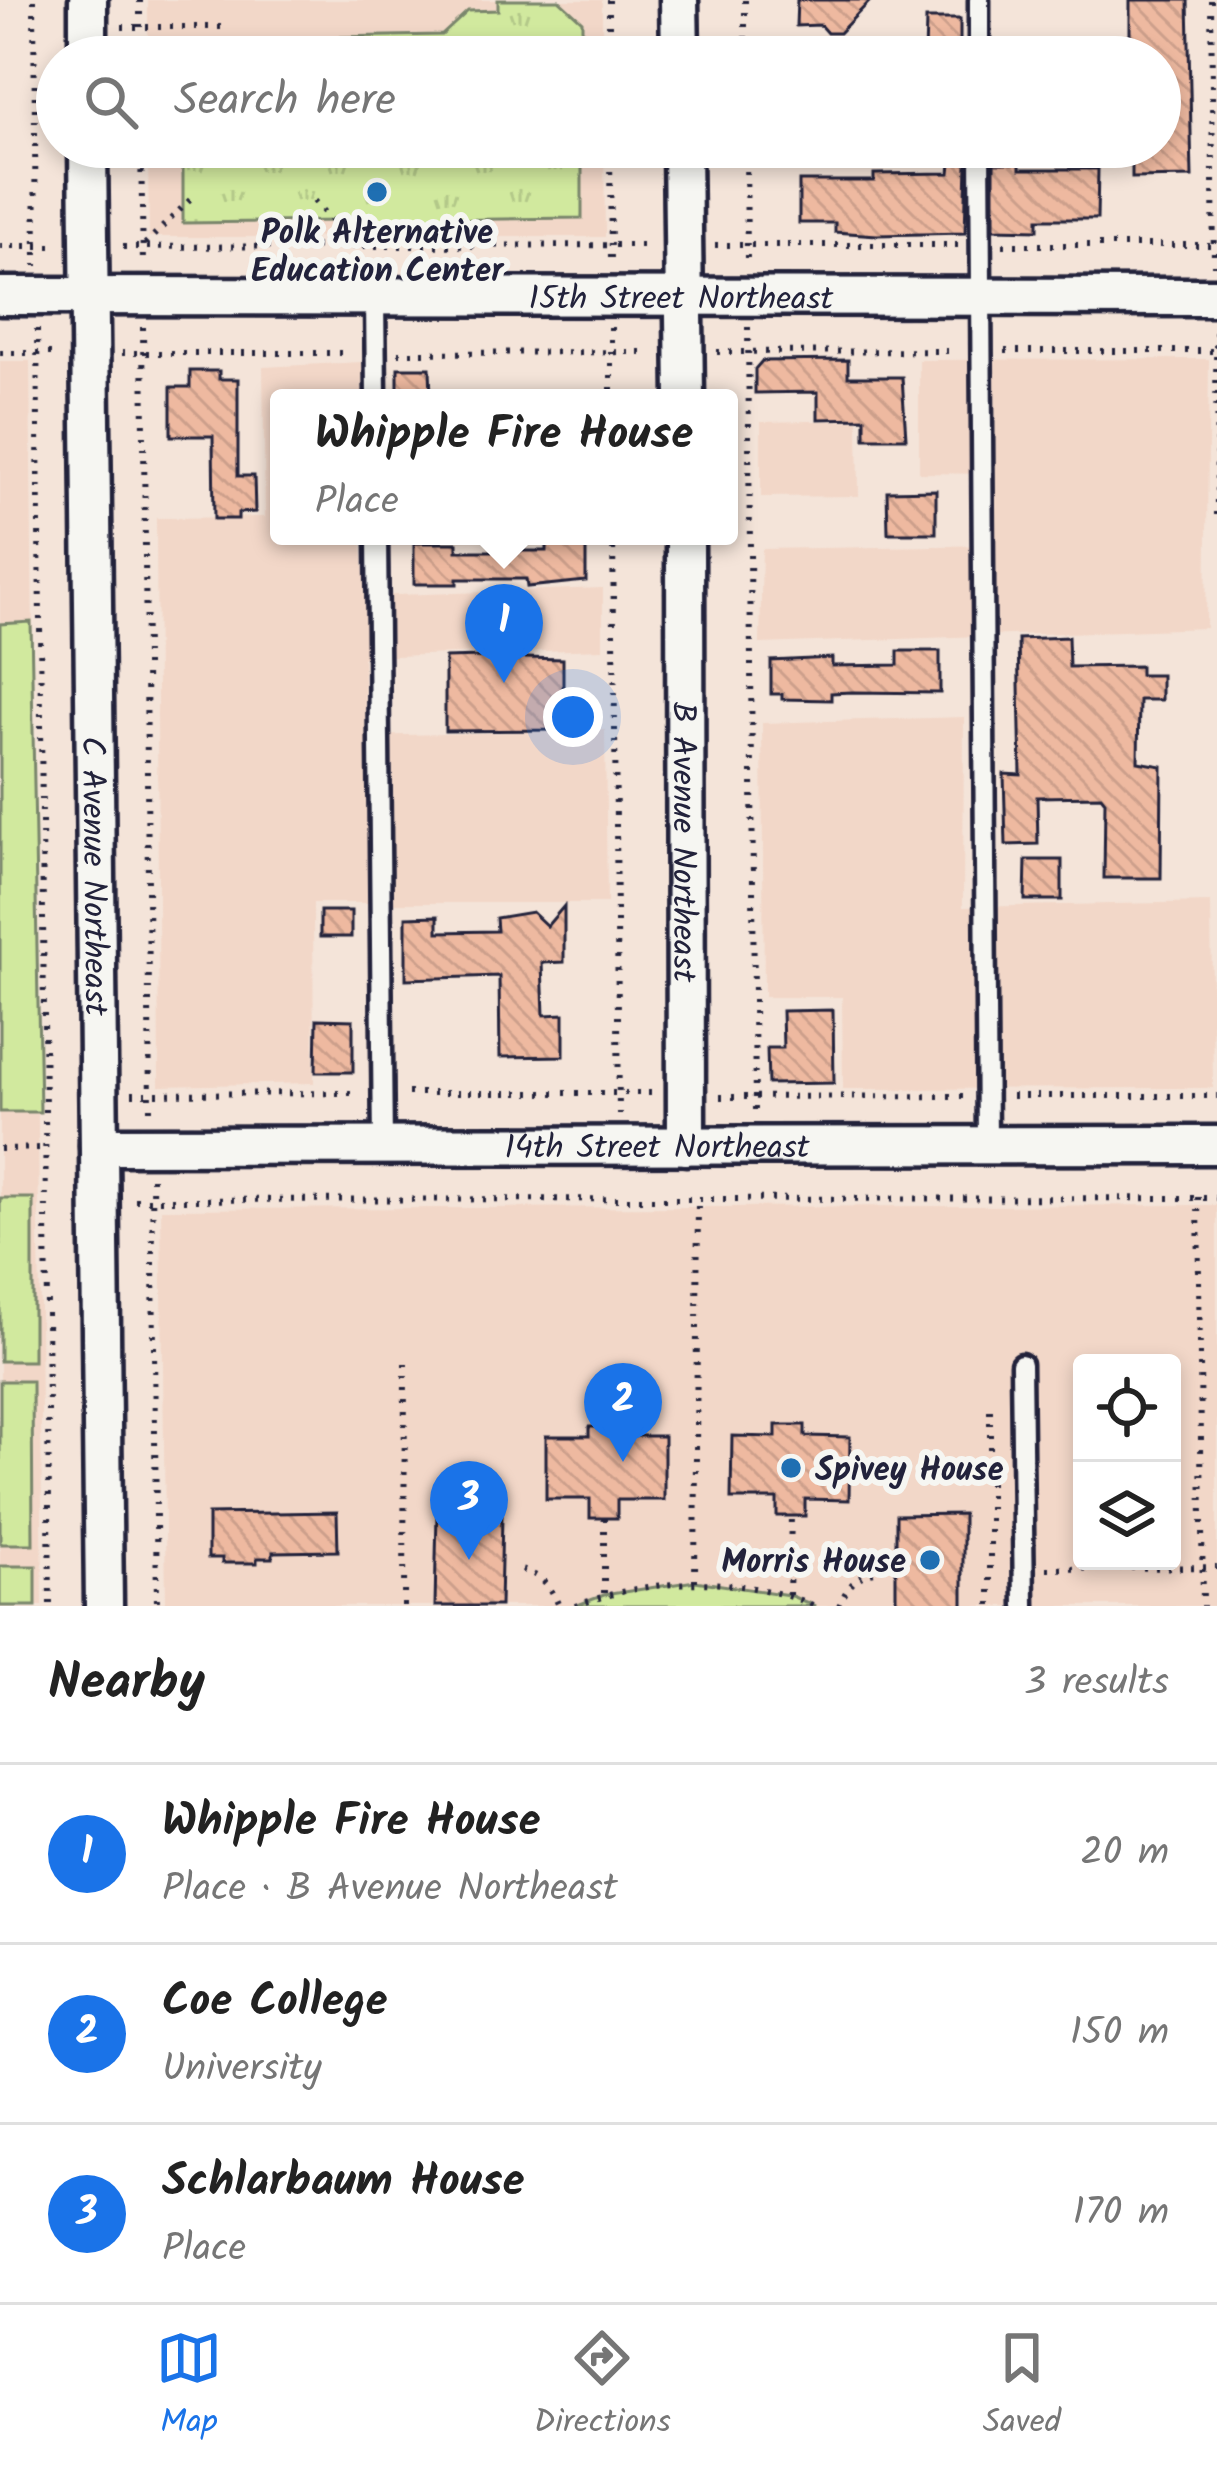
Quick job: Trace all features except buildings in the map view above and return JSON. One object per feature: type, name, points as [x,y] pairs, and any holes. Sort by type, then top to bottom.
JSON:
[{"type":"street","points":[[679,0],[680,36]]},
{"type":"street","name":"C Avenue Northeast","points":[[89,168],[104,1606]]},
{"type":"street","points":[[682,168],[685,389]]},
{"type":"street","name":"15th Street Northeast","points":[[0,296],[982,297],[1215,286]]},
{"type":"street","name":"B Avenue Northeast","points":[[685,545],[686,1146]]},
{"type":"street","name":"14th Street Northeast","points":[[99,1146],[1217,1145]]},
{"type":"lane","points":[[979,0],[979,36]]},
{"type":"lane","points":[[980,168],[987,1145]]},
{"type":"lane","points":[[375,297],[376,389]]},
{"type":"lane","points":[[377,545],[383,1148]]},
{"type":"lane","points":[[1022,1364],[1024,1606]]},
{"type":"path","points":[[34,0],[36,276]]},
{"type":"path","points":[[140,0],[140,36]]},
{"type":"path","points":[[609,0],[609,36]]},
{"type":"path","points":[[745,0],[745,36]]},
{"type":"path","points":[[1211,0],[1215,286]]},
{"type":"path","points":[[88,28],[221,27]]},
{"type":"path","points":[[141,168],[143,276]]},
{"type":"path","points":[[610,168],[611,275]]},
{"type":"path","points":[[746,168],[747,275]]},
{"type":"path","points":[[142,247],[193,197]]},
{"type":"path","points":[[314,200],[353,246]]},
{"type":"path","points":[[110,247],[647,245]]},
{"type":"path","points":[[0,247],[64,246]]},
{"type":"path","points":[[36,320],[50,1606]]},
{"type":"path","points":[[1216,322],[1217,517]]},
{"type":"path","points":[[748,323],[755,1115]]},
{"type":"path","points":[[143,324],[151,1123]]},
{"type":"path","points":[[611,324],[611,389]]},
{"type":"path","points":[[0,353],[68,353]]},
{"type":"path","points":[[613,545],[619,1124]]},
{"type":"path","points":[[45,1093],[59,1093]]},
{"type":"path","points":[[0,1149],[45,1148]]},
{"type":"path","points":[[152,1170],[157,1606]]},
{"type":"path","points":[[618,1184],[618,1199]]},
{"type":"path","points":[[1198,1197],[1203,1606]]},
{"type":"path","points":[[123,1200],[1217,1198]]},
{"type":"path","points":[[695,1581],[698,1199]]},
{"type":"path","points":[[46,1200],[60,1200]]},
{"type":"path","points":[[404,1606],[405,1362]]},
{"type":"path","points":[[990,1410],[991,1606]]},
{"type":"path","points":[[790,1595],[791,1516]]},
{"type":"path","points":[[604,1518],[604,1595]]},
{"type":"path","points":[[1024,1569],[1217,1567]]},
{"type":"path","points":[[522,1570],[541,1576],[560,1606]]},
{"type":"path","points":[[838,1606],[846,1589],[862,1574],[874,1572]]},
{"type":"path","points":[[575,1606],[604,1595],[695,1581],[790,1595],[815,1606]]},
{"type":"shaded area","points":[[148,0],[602,0],[602,36],[148,36]]},
{"type":"shaded area","name":"Polk Alternative Education Center","points":[[148,168],[604,168],[605,237],[149,237]]},
{"type":"shaded area","points":[[1209,359],[1206,628],[760,644],[762,549],[995,545],[994,474],[919,473],[919,360]]},
{"type":"shaded area","points":[[0,361],[30,361],[43,1606],[0,1606]]},
{"type":"shaded area","points":[[362,362],[363,389],[270,389],[270,545],[362,545],[366,596],[603,588],[603,649],[363,657],[366,736],[605,730],[607,903],[313,903],[314,1083],[159,1086],[156,518],[265,517],[263,367]]},
{"type":"shaded area","points":[[858,420],[859,496],[761,497],[761,422]]},
{"type":"shaded area","points":[[964,717],[963,907],[1211,902],[1213,1088],[843,1089],[842,997],[764,997],[762,723]]},
{"type":"shaded area","points":[[1217,1205],[1217,1606],[166,1606],[161,1209]]},
{"type":"green space","points":[[498,0],[559,0],[582,21],[582,36],[388,36],[442,35],[468,11],[498,10]]},
{"type":"green space","points":[[183,168],[582,168],[582,218],[183,223]]},
{"type":"green space","points":[[31,622],[40,1112],[0,1112],[0,624]]},
{"type":"green space","points":[[0,1198],[33,1198],[33,1361],[0,1361]]},
{"type":"green space","points":[[0,1381],[32,1381],[33,1544],[0,1544]]},
{"type":"green space","points":[[0,1566],[36,1566],[36,1606],[0,1606]]},
{"type":"green space","points":[[695,1581],[789,1595],[815,1606],[575,1606],[604,1595]]},
{"type":"place","name":"Polk Alternative Education Center","points":[[377,192]]},
{"type":"place","name":"Whipple Fire House","points":[[504,683]]},
{"type":"place","name":"Coe College","points":[[623,1462]]},
{"type":"place","name":"Spivey House","points":[[791,1468]]},
{"type":"place","name":"Schlarbaum House","points":[[469,1560]]},
{"type":"place","name":"Morris House","points":[[930,1560]]}]
